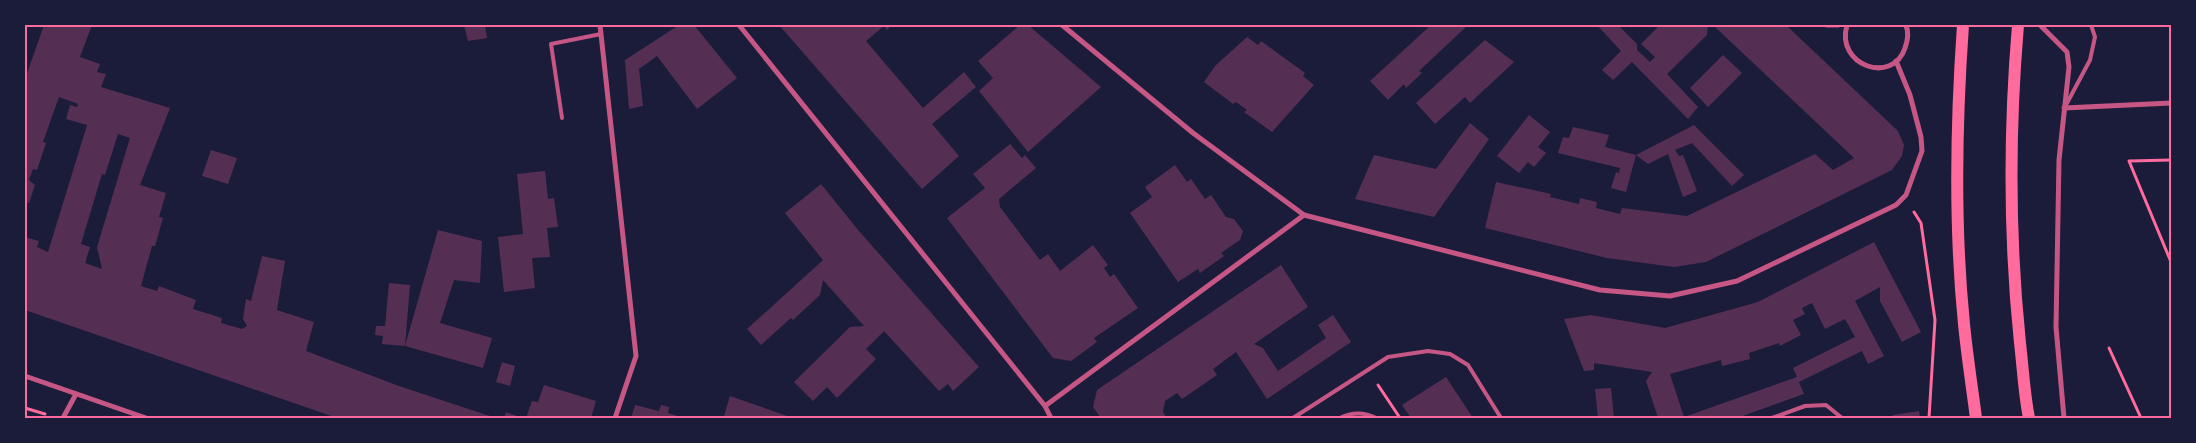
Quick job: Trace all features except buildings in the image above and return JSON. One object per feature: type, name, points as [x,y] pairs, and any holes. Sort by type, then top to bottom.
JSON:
[{"type":"main road","points":[[1963,25],[1958,93],[1957,201],[1964,324],[1976,418]]},
{"type":"main road","points":[[2018,25],[2012,92],[2011,214],[2017,312],[2029,418]]},
{"type":"street","points":[[600,25],[636,356],[615,418]]},
{"type":"street","points":[[739,25],[1044,406],[1051,418]]},
{"type":"street","points":[[1062,25],[1193,133],[1304,214],[1600,290],[1670,296],[1736,282],[1896,204],[1906,195],[1922,152],[1910,95],[1896,61]]},
{"type":"street","points":[[1827,25],[1838,25]]},
{"type":"street","points":[[1847,25],[1845,40],[1847,49],[1860,63],[1878,68],[1888,66],[1896,61],[1904,52],[1908,40],[1906,25]]},
{"type":"street","points":[[2040,25],[2067,52],[2069,67],[2059,160],[2056,327],[2064,418]]},
{"type":"street","points":[[2064,108],[2171,103]]},
{"type":"street","points":[[1044,406],[1304,214]]},
{"type":"street","points":[[25,376],[146,418]]},
{"type":"street","points":[[62,418],[76,394]]},
{"type":"lane","points":[[2064,108],[2090,60],[2095,37],[2092,25]]},
{"type":"lane","points":[[562,118],[551,44],[601,34]]},
{"type":"lane","points":[[1293,418],[1388,357],[1428,350],[1450,354],[1468,365],[1501,418]]},
{"type":"lane","points":[[1772,418],[1805,406],[1826,405],[1842,418]]},
{"type":"lane","points":[[1340,418],[1348,414],[1369,414],[1376,418]]},
{"type":"path","points":[[2171,160],[2129,161],[2171,262]]},
{"type":"path","points":[[1912,210],[1921,223],[1935,320],[1929,418]]},
{"type":"path","points":[[2109,348],[2141,418]]},
{"type":"path","points":[[1368,370],[1400,418]]},
{"type":"path","points":[[25,408],[46,415]]}]
